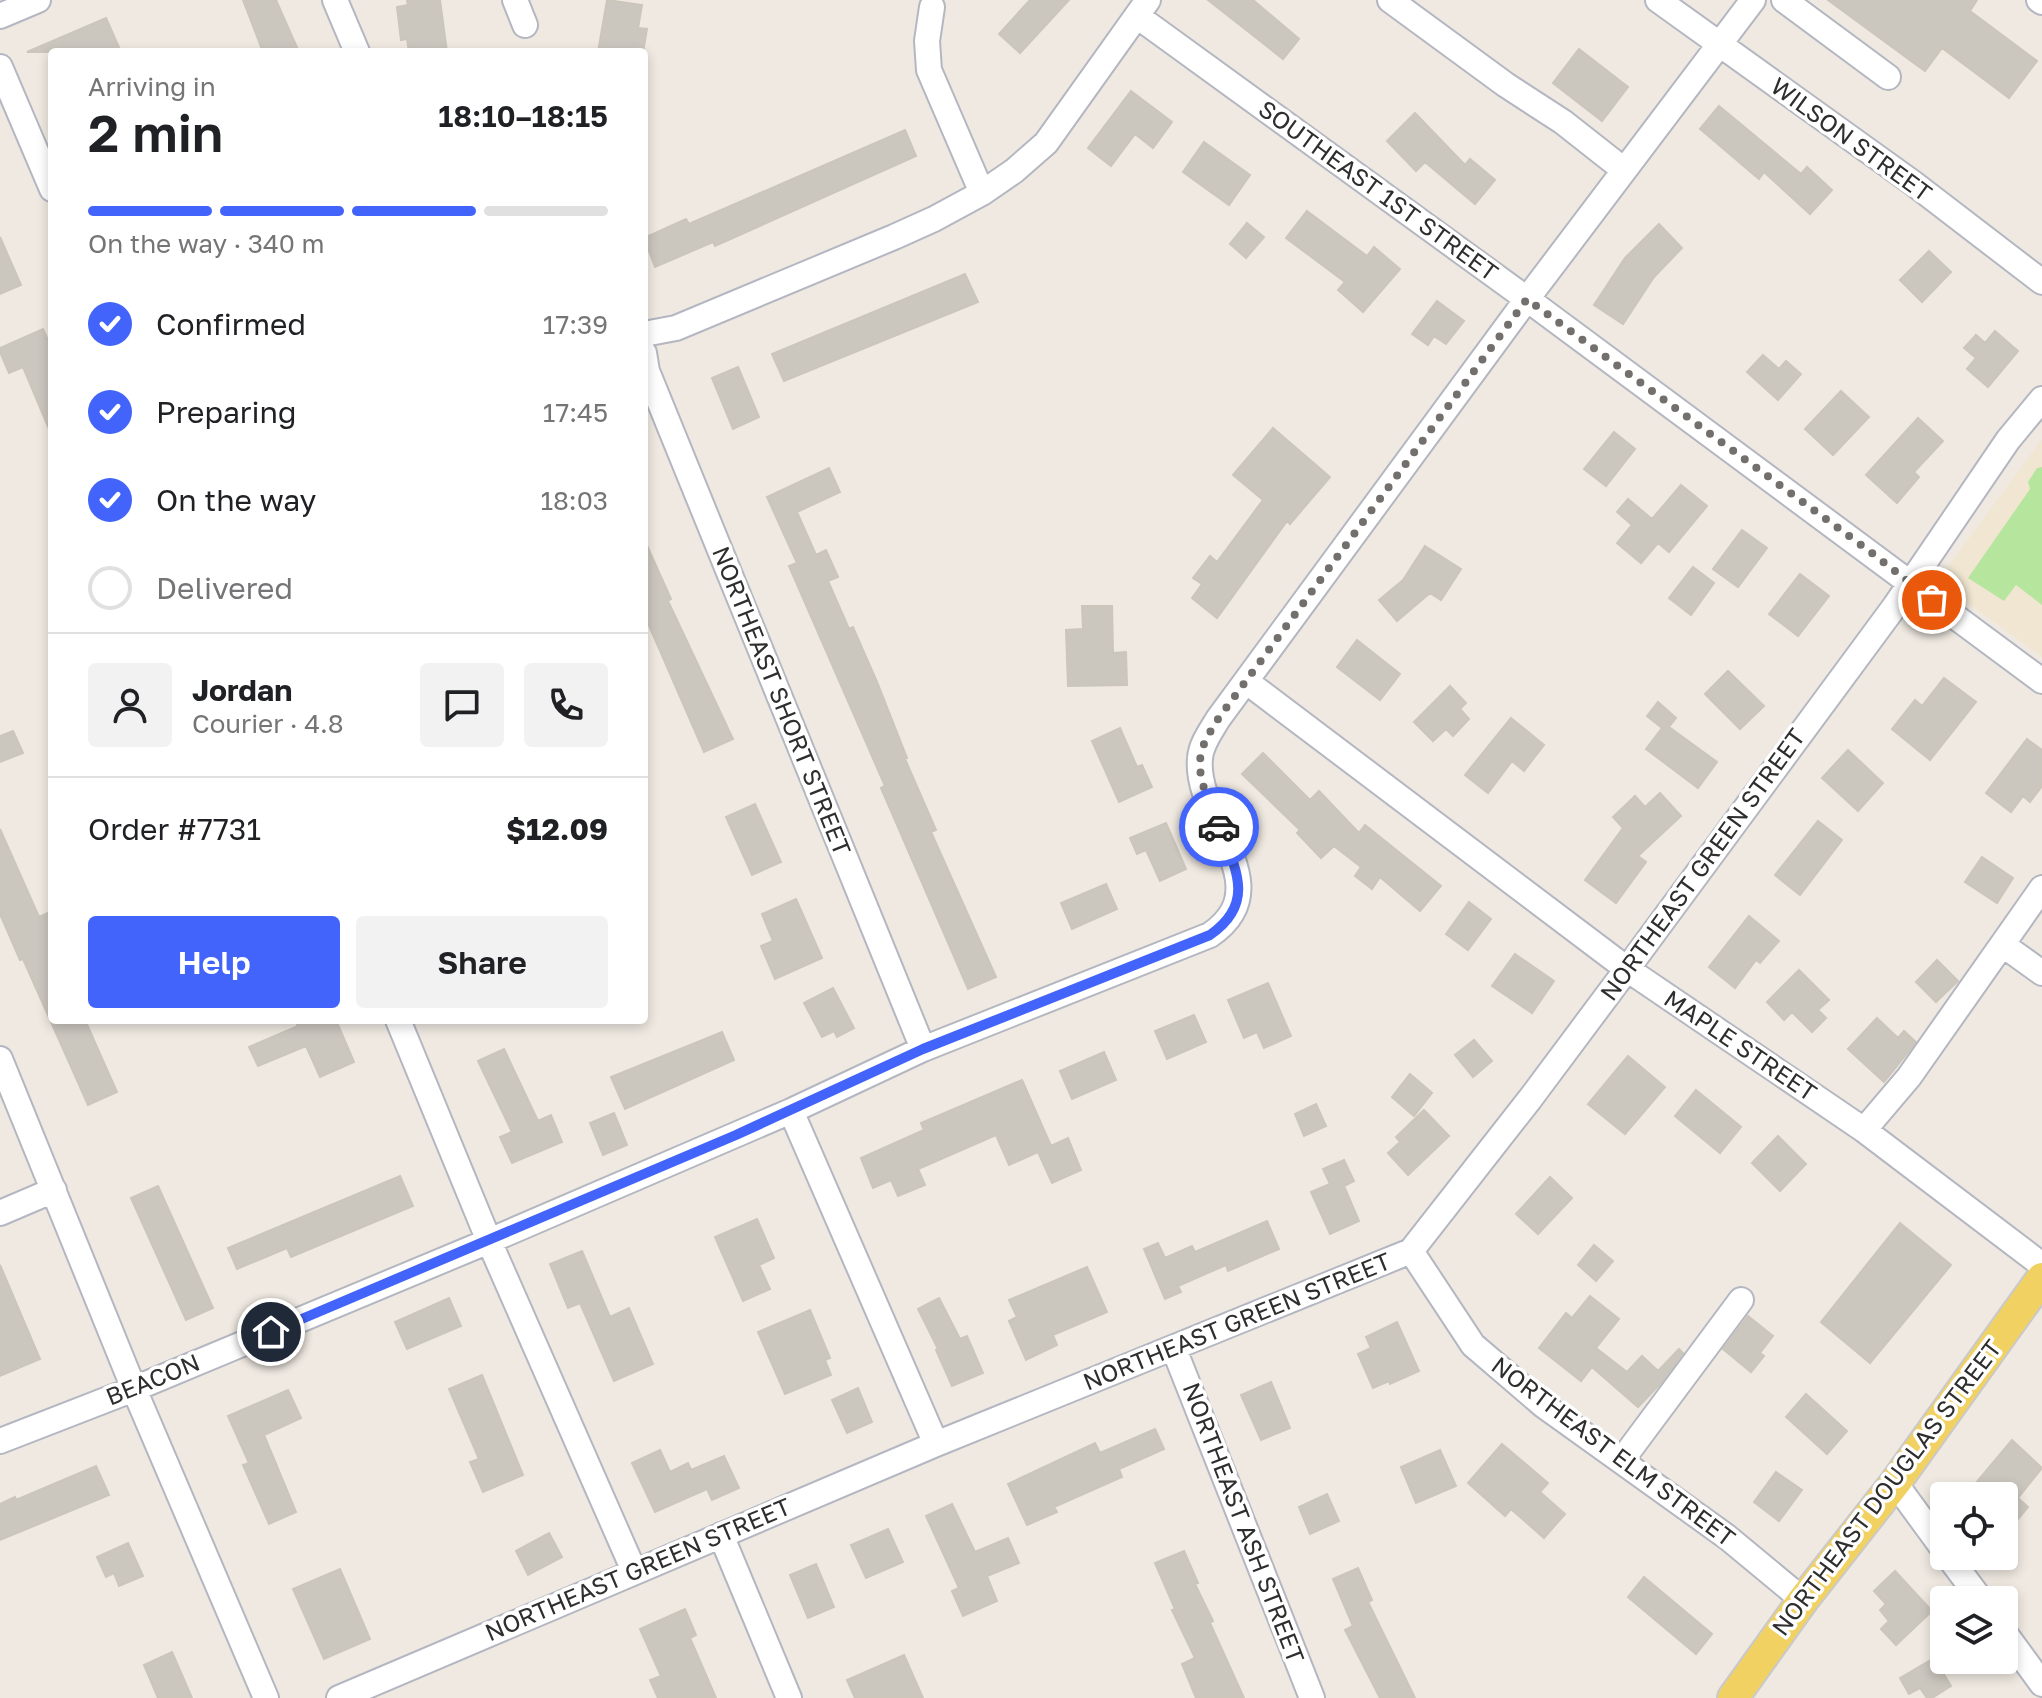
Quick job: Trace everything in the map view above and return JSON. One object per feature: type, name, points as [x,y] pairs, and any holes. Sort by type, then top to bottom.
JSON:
[{"type":"main road","name":"NORTHEAST DOUGLAS STREET","points":[[1733,1698],[1803,1600],[1895,1483],[2042,1278]]},
{"type":"street","points":[[0,16],[38,0]]},
{"type":"street","points":[[335,0],[355,48]]},
{"type":"street","points":[[515,0],[525,25]]},
{"type":"street","points":[[1390,0],[1506,85],[1563,122],[1624,170]]},
{"type":"street","name":"WILSON STREET","points":[[1658,0],[1913,183],[2042,282]]},
{"type":"street","points":[[1247,682],[1527,299],[1753,0]]},
{"type":"street","points":[[1798,4],[1888,77]]},
{"type":"street","points":[[932,7],[927,41],[929,70],[982,193]]},
{"type":"street","points":[[648,333],[676,328],[907,231],[982,193],[1046,143],[1143,8]]},
{"type":"street","name":"SOUTHEAST 1ST STREET","points":[[1143,8],[1527,299],[2042,681]]},
{"type":"street","points":[[0,67],[48,180]]},
{"type":"street","name":"NORTHEAST SHORT STREET","points":[[648,373],[923,1049]]},
{"type":"street","name":"NORTHEAST GREEN STREET","points":[[339,1698],[936,1444],[1411,1251],[1627,969],[1909,584],[2008,440],[2042,399]]},
{"type":"street","name":"BEACON","points":[[0,1441],[134,1389],[489,1241],[791,1111],[923,1049],[1210,935],[1226,925],[1238,905],[1239,892],[1232,858],[1206,794],[1200,760],[1203,745],[1218,719],[1247,682]]},
{"type":"street","name":"MAPLE STREET","points":[[1247,682],[1627,969],[1864,1130],[2042,1265]]},
{"type":"street","points":[[1864,1130],[1909,1077],[2042,888]]},
{"type":"street","points":[[2003,945],[2042,973]]},
{"type":"street","points":[[400,1024],[489,1241],[634,1571]]},
{"type":"street","points":[[0,1059],[134,1389],[266,1698]]},
{"type":"street","points":[[791,1111],[936,1444]]},
{"type":"street","points":[[0,1213],[54,1190]]},
{"type":"street","name":"NORTHEAST ELM STREET","points":[[1411,1251],[1473,1345],[1543,1405],[1727,1537],[1803,1600]]},
{"type":"street","points":[[1622,1460],[1741,1300]]},
{"type":"street","name":"NORTHEAST ASH STREET","points":[[1174,1349],[1312,1698]]},
{"type":"street","points":[[1895,1483],[1930,1531]]},
{"type":"street","points":[[721,1535],[789,1698]]},
{"type":"street","points":[[2018,1651],[2042,1684]]},
{"type":"shaded area","points":[[2042,439],[2042,657],[1953,592],[1946,581],[1948,567]]},
{"type":"green space","points":[[2042,467],[2042,605],[2016,585],[2004,601],[1968,578],[2030,489],[2028,482],[2037,468]]},
{"type":"building","points":[[243,0],[276,0],[297,48],[261,48]]},
{"type":"building","points":[[407,0],[440,0],[446,48],[408,48],[407,39],[401,40],[397,7],[408,5]]},
{"type":"building","points":[[607,0],[642,5],[638,28],[647,29],[644,48],[599,48]]},
{"type":"building","points":[[1030,0],[1069,0],[1020,53],[999,34]]},
{"type":"building","points":[[1208,0],[1253,0],[1299,39],[1283,59]]},
{"type":"building","points":[[1828,0],[1977,0],[1970,11],[2037,61],[2009,98],[1942,48],[1925,71]]},
{"type":"building","points":[[106,18],[119,48],[48,48],[48,52],[27,52]]},
{"type":"building","points":[[1579,49],[1628,87],[1602,121],[1553,83]]},
{"type":"building","points":[[1131,91],[1172,122],[1153,148],[1135,134],[1111,166],[1088,148]]},
{"type":"building","points":[[1719,106],[1801,174],[1807,167],[1832,190],[1810,214],[1764,172],[1759,179],[1700,129]]},
{"type":"building","points":[[1415,113],[1465,165],[1470,159],[1495,180],[1475,204],[1425,162],[1416,171],[1387,141]]},
{"type":"building","points":[[905,130],[916,156],[715,246],[713,242],[655,267],[648,249],[648,236],[686,219],[689,224]]},
{"type":"building","points":[[1204,142],[1250,175],[1229,205],[1183,172]]},
{"type":"building","points":[[1307,211],[1367,256],[1374,247],[1400,269],[1363,312],[1338,290],[1345,282],[1286,238]]},
{"type":"building","points":[[1247,223],[1264,237],[1246,258],[1230,244]]},
{"type":"building","points":[[1659,224],[1682,248],[1654,277],[1623,324],[1594,305],[1625,258]]},
{"type":"building","points":[[0,237],[21,285],[0,294]]},
{"type":"building","points":[[1929,251],[1951,272],[1922,302],[1900,280]]},
{"type":"building","points":[[965,274],[978,302],[784,381],[772,354]]},
{"type":"building","points":[[1437,301],[1464,321],[1446,344],[1434,336],[1428,345],[1412,334]]},
{"type":"building","points":[[43,329],[48,340],[48,426],[23,367],[9,373],[0,348]]},
{"type":"building","points":[[1995,331],[2018,351],[1988,387],[1967,369],[1976,358],[1964,348],[1976,335],[1985,343]]},
{"type":"building","points":[[1763,355],[1779,369],[1786,361],[1801,374],[1778,400],[1747,372]]},
{"type":"building","points":[[738,367],[759,417],[733,429],[712,378]]},
{"type":"building","points":[[1841,391],[1869,417],[1833,455],[1805,429]]},
{"type":"building","points":[[1918,418],[1943,441],[1914,472],[1919,477],[1897,503],[1866,475]]},
{"type":"building","points":[[1273,428],[1330,477],[1290,524],[1287,521],[1217,618],[1192,598],[1202,584],[1193,578],[1210,556],[1217,562],[1263,500],[1233,475]]},
{"type":"building","points":[[1614,432],[1635,449],[1606,486],[1584,469]]},
{"type":"building","points":[[829,468],[840,492],[797,512],[816,555],[826,550],[838,577],[828,581],[849,629],[853,627],[877,682],[905,759],[936,830],[931,832],[996,977],[968,989],[881,788],[885,786],[789,566],[797,563],[767,497]]},
{"type":"building","points":[[1681,485],[1707,506],[1669,552],[1658,543],[1641,563],[1617,543],[1632,525],[1617,512],[1628,499],[1652,519]]},
{"type":"building","points":[[1742,530],[1767,548],[1738,587],[1713,569]]},
{"type":"building","points":[[1425,546],[1461,569],[1441,600],[1430,593],[1397,621],[1379,600],[1403,580]]},
{"type":"building","points":[[648,548],[671,599],[668,601],[733,739],[704,752],[648,623]]},
{"type":"building","points":[[1693,567],[1714,583],[1691,615],[1669,598]]},
{"type":"building","points":[[1800,574],[1829,596],[1798,636],[1769,614]]},
{"type":"building","points":[[1082,606],[1112,606],[1113,653],[1126,652],[1127,685],[1068,686],[1066,630],[1083,629]]},
{"type":"building","points":[[1357,640],[1400,674],[1380,700],[1337,667]]},
{"type":"building","points":[[1728,671],[1764,706],[1740,729],[1705,694]]},
{"type":"building","points":[[1944,678],[1976,702],[1930,760],[1892,729],[1915,700],[1922,706]]},
{"type":"building","points":[[1450,686],[1466,703],[1460,709],[1469,719],[1453,736],[1446,729],[1433,741],[1414,722]]},
{"type":"building","points":[[1658,702],[1676,718],[1669,727],[1717,762],[1698,788],[1646,749],[1662,728],[1647,716]]},
{"type":"building","points":[[1511,718],[1544,745],[1524,771],[1512,761],[1488,793],[1465,775]]},
{"type":"building","points":[[1120,728],[1137,767],[1142,765],[1152,787],[1119,802],[1092,741]]},
{"type":"building","points":[[13,731],[23,753],[0,762],[0,736]]},
{"type":"building","points":[[2027,739],[2042,750],[2042,786],[2030,802],[2023,796],[2011,812],[1986,793]]},
{"type":"building","points":[[1848,750],[1883,783],[1858,811],[1822,778]]},
{"type":"building","points":[[1263,753],[1310,800],[1319,791],[1359,833],[1365,825],[1441,886],[1420,911],[1380,877],[1372,889],[1355,876],[1361,867],[1334,846],[1321,858],[1297,833],[1300,830],[1242,774]]},
{"type":"building","points":[[1660,793],[1681,816],[1638,856],[1646,862],[1616,903],[1585,880],[1623,828],[1613,817],[1635,796],[1645,807]]},
{"type":"building","points":[[755,804],[781,862],[752,875],[726,817]]},
{"type":"building","points":[[1818,821],[1842,840],[1800,895],[1775,875]]},
{"type":"building","points":[[1166,823],[1186,869],[1160,881],[1146,850],[1137,854],[1130,838]]},
{"type":"building","points":[[0,829],[39,917],[48,913],[48,1015],[23,959],[20,960],[0,914]]},
{"type":"building","points":[[1982,857],[2013,878],[1997,903],[1965,882]]},
{"type":"building","points":[[1106,884],[1117,909],[1072,929],[1061,903]]},
{"type":"building","points":[[796,899],[822,958],[775,979],[761,946],[773,941],[762,914]]},
{"type":"building","points":[[1469,902],[1491,919],[1468,950],[1446,934]]},
{"type":"building","points":[[1749,916],[1779,941],[1760,963],[1756,960],[1735,988],[1709,967]]},
{"type":"building","points":[[1515,954],[1554,981],[1532,1013],[1492,986]]},
{"type":"building","points":[[1937,960],[1958,981],[1936,1002],[1916,982]]},
{"type":"building","points":[[1799,970],[1829,1000],[1818,1010],[1826,1018],[1812,1032],[1792,1012],[1784,1020],[1767,1002]]},
{"type":"building","points":[[1268,983],[1291,1036],[1264,1048],[1257,1032],[1244,1038],[1228,1000]]},
{"type":"building","points":[[833,988],[854,1028],[837,1037],[834,1031],[822,1037],[804,1003]]},
{"type":"building","points":[[1194,1015],[1206,1042],[1167,1059],[1155,1031]]},
{"type":"building","points":[[1877,1018],[1898,1038],[1904,1031],[1916,1042],[1884,1082],[1848,1049]]},
{"type":"building","points":[[52,1024],[87,1024],[117,1092],[88,1105]]},
{"type":"building","points":[[338,1024],[354,1062],[320,1077],[306,1046],[258,1066],[249,1047],[298,1026]]},
{"type":"building","points":[[722,1032],[734,1060],[625,1109],[611,1077]]},
{"type":"building","points":[[1474,1040],[1492,1061],[1473,1077],[1455,1055]]},
{"type":"building","points":[[504,1049],[538,1121],[551,1115],[562,1142],[512,1163],[500,1137],[512,1132],[478,1061]]},
{"type":"building","points":[[1104,1052],[1116,1080],[1072,1099],[1060,1071]]},
{"type":"building","points":[[1628,1056],[1665,1087],[1625,1134],[1588,1104]]},
{"type":"building","points":[[1410,1074],[1432,1093],[1414,1116],[1392,1097]]},
{"type":"building","points":[[1022,1080],[1051,1146],[1068,1138],[1081,1170],[1052,1183],[1038,1152],[1009,1165],[996,1135],[918,1169],[925,1185],[898,1196],[891,1180],[873,1188],[861,1158],[924,1130],[921,1123]]},
{"type":"building","points":[[1696,1090],[1741,1127],[1720,1153],[1675,1116]]},
{"type":"building","points":[[1316,1104],[1326,1126],[1304,1136],[1295,1114]]},
{"type":"building","points":[[1424,1110],[1449,1136],[1408,1175],[1388,1153],[1400,1142],[1396,1137]]},
{"type":"building","points":[[614,1113],[627,1145],[603,1155],[590,1123]]},
{"type":"building","points":[[1778,1136],[1806,1164],[1780,1191],[1752,1163]]},
{"type":"building","points":[[1344,1160],[1354,1181],[1344,1186],[1359,1221],[1330,1234],[1311,1192],[1330,1184],[1323,1169]]},
{"type":"building","points":[[400,1176],[413,1206],[291,1257],[287,1248],[237,1269],[228,1248]]},
{"type":"building","points":[[1550,1177],[1572,1198],[1538,1234],[1516,1214]]},
{"type":"building","points":[[158,1186],[213,1308],[186,1320],[131,1198]]},
{"type":"building","points":[[757,1219],[774,1258],[759,1265],[770,1289],[743,1301],[715,1237]]},
{"type":"building","points":[[1267,1221],[1279,1249],[1228,1271],[1226,1265],[1178,1286],[1181,1292],[1165,1299],[1144,1249],[1158,1243],[1165,1258],[1192,1246],[1195,1252]]},
{"type":"building","points":[[1900,1223],[1951,1265],[1870,1363],[1821,1322]]},
{"type":"building","points":[[1594,1245],[1613,1261],[1596,1281],[1578,1265]]},
{"type":"building","points":[[582,1251],[610,1317],[629,1308],[653,1364],[614,1381],[580,1303],[568,1308],[550,1264]]},
{"type":"building","points":[[0,1265],[40,1359],[0,1376]]},
{"type":"building","points":[[1087,1267],[1107,1312],[1053,1335],[1057,1345],[1026,1360],[1009,1321],[1017,1317],[1009,1300]]},
{"type":"building","points":[[1590,1296],[1619,1319],[1596,1348],[1627,1372],[1642,1356],[1658,1371],[1679,1349],[1683,1353],[1638,1407],[1592,1367],[1581,1381],[1539,1348],[1566,1313],[1572,1318]]},
{"type":"building","points":[[449,1298],[461,1326],[407,1349],[395,1322]]},
{"type":"building","points":[[939,1298],[960,1339],[967,1336],[983,1373],[952,1386],[918,1309]]},
{"type":"building","points":[[810,1310],[830,1358],[825,1360],[831,1375],[785,1394],[758,1332]]},
{"type":"building","points":[[1748,1316],[1773,1336],[1760,1353],[1764,1356],[1751,1372],[1723,1349]]},
{"type":"building","points":[[1397,1322],[1419,1371],[1373,1388],[1358,1354],[1371,1348],[1366,1337]]},
{"type":"building","points":[[482,1375],[523,1475],[483,1492],[470,1462],[479,1459],[449,1389]]},
{"type":"building","points":[[1271,1382],[1290,1428],[1261,1440],[1241,1395]]},
{"type":"building","points":[[858,1388],[872,1422],[847,1433],[832,1400]]},
{"type":"building","points":[[288,1390],[301,1418],[264,1435],[296,1512],[269,1524],[243,1465],[249,1463],[228,1416]]},
{"type":"building","points":[[1806,1394],[1847,1431],[1827,1454],[1786,1417]]},
{"type":"building","points":[[1155,1429],[1164,1449],[1119,1469],[1122,1477],[1054,1507],[1057,1512],[1027,1525],[1008,1484],[1095,1443],[1100,1453]]},
{"type":"building","points":[[2012,1440],[2042,1468],[2018,1498],[2018,1482],[1977,1482]]},
{"type":"building","points":[[1502,1444],[1548,1483],[1540,1492],[1565,1514],[1544,1538],[1511,1509],[1505,1516],[1468,1483]]},
{"type":"building","points":[[660,1450],[670,1472],[688,1463],[691,1470],[724,1456],[739,1488],[712,1500],[707,1489],[655,1512],[632,1463]]},
{"type":"building","points":[[1440,1450],[1456,1486],[1416,1503],[1401,1467]]},
{"type":"building","points":[[96,1466],[109,1495],[0,1540],[0,1504]]},
{"type":"building","points":[[1776,1472],[1802,1490],[1779,1521],[1754,1502]]},
{"type":"building","points":[[1327,1494],[1339,1521],[1310,1534],[1299,1507]]},
{"type":"building","points":[[2018,1498],[2028,1507],[2018,1519]]},
{"type":"building","points":[[952,1504],[975,1552],[1008,1538],[1019,1563],[987,1576],[997,1601],[963,1616],[952,1591],[959,1588],[926,1516]]},
{"type":"building","points":[[888,1529],[903,1562],[866,1578],[851,1545]]},
{"type":"building","points":[[549,1533],[562,1557],[528,1575],[516,1551]]},
{"type":"building","points":[[128,1543],[143,1576],[119,1586],[114,1573],[106,1577],[97,1557]]},
{"type":"building","points":[[1184,1551],[1198,1583],[1195,1584],[1213,1621],[1210,1623],[1244,1698],[1196,1698],[1182,1664],[1195,1658],[1172,1610],[1175,1609],[1155,1563]]},
{"type":"building","points":[[816,1564],[834,1607],[808,1618],[790,1575]]},
{"type":"building","points":[[1358,1568],[1372,1600],[1368,1602],[1415,1698],[1380,1698],[1345,1630],[1353,1626],[1333,1579]]},
{"type":"building","points":[[340,1569],[370,1639],[324,1659],[293,1589]]},
{"type":"building","points":[[1895,1571],[1930,1609],[1930,1613],[1896,1645],[1881,1629],[1889,1621],[1880,1610],[1886,1604],[1874,1591]]},
{"type":"building","points":[[1644,1577],[1712,1634],[1696,1654],[1628,1597]]},
{"type":"building","points":[[685,1609],[696,1635],[690,1638],[716,1698],[658,1698],[650,1680],[661,1676],[640,1629]]},
{"type":"building","points":[[172,1652],[192,1698],[158,1698],[144,1665]]},
{"type":"building","points":[[904,1655],[923,1698],[855,1698],[847,1680]]},
{"type":"building","points":[[1930,1660],[1930,1674],[1944,1674],[1951,1686],[1927,1698],[1920,1688],[1909,1694],[1900,1678]]},
{"type":"way so far","points":[[1219,827],[1206,794],[1200,760],[1203,745],[1218,719],[1527,299],[1932,600]]},
{"type":"route","points":[[271,1332],[736,1135],[923,1049],[1210,935],[1226,925],[1238,905],[1237,878],[1219,827]]}]
